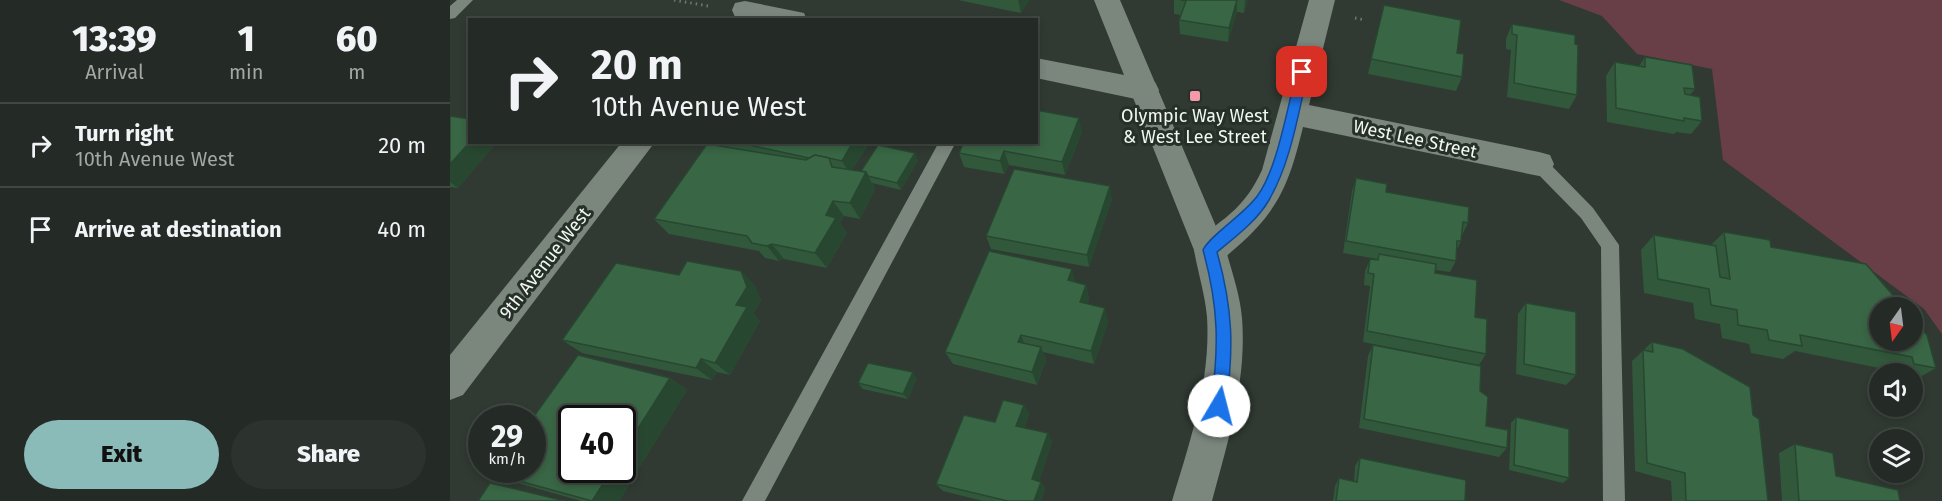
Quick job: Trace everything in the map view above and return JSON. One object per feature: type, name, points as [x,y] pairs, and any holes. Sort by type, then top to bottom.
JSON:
[{"type":"street","points":[[1107,0],[1210,250],[1222,300],[1225,329],[1224,370],[1219,406],[1192,501]]},
{"type":"street","points":[[1210,250],[1244,221],[1264,198],[1277,170],[1322,0]]},
{"type":"street","points":[[745,10],[784,18]]},
{"type":"street","points":[[1038,69],[1145,90]]},
{"type":"street","name":"West Lee Street","points":[[1292,113],[1539,164]]},
{"type":"street","name":"9th Avenue West","points":[[450,383],[638,144]]},
{"type":"lane","points":[[450,15],[466,0]]},
{"type":"lane","points":[[753,501],[947,144]]},
{"type":"lane","points":[[1539,164],[1587,213],[1610,245],[1614,501]]},
{"type":"path","points":[[674,0],[708,6]]},
{"type":"shaded area","points":[[1559,0],[1942,0],[1942,334],[1923,308],[1923,297],[1908,297],[1723,160],[1712,69],[1637,54],[1602,16]]},
{"type":"building","points":[[1180,0],[1237,0],[1229,28],[1179,20],[1186,1]]},
{"type":"building","points":[[1384,5],[1461,20],[1457,53],[1464,54],[1462,77],[1371,59]]},
{"type":"building","points":[[1512,24],[1575,35],[1575,44],[1578,45],[1577,95],[1514,83],[1517,35],[1512,34]]},
{"type":"building","points":[[1645,57],[1692,65],[1695,89],[1684,88],[1685,94],[1700,97],[1702,121],[1684,118],[1684,121],[1616,108],[1615,62],[1645,67]]},
{"type":"building","points":[[1038,110],[1079,118],[1062,162],[1004,151],[1000,161],[959,153],[963,144],[1038,144]]},
{"type":"building","points":[[450,116],[468,119],[468,144],[450,164]]},
{"type":"building","points":[[707,144],[806,160],[815,155],[829,158],[832,167],[866,172],[850,203],[833,201],[826,215],[836,218],[815,253],[772,244],[767,246],[752,243],[747,236],[654,219]]},
{"type":"building","points":[[744,144],[852,144],[842,161],[815,155],[809,158]]},
{"type":"building","points":[[878,145],[915,153],[897,183],[868,176],[866,172],[861,171]]},
{"type":"building","points":[[1014,169],[1110,186],[1087,255],[986,236]]},
{"type":"building","points":[[1356,178],[1387,184],[1386,192],[1469,207],[1468,223],[1463,222],[1461,241],[1457,241],[1456,261],[1346,241]]},
{"type":"building","points":[[1724,232],[1770,240],[1771,247],[1866,264],[1894,297],[1869,297],[1869,349],[1800,335],[1802,346],[1769,340],[1767,330],[1738,325],[1737,310],[1711,305],[1709,289],[1658,279],[1654,235],[1716,246],[1720,277],[1730,279]]},
{"type":"building","points":[[989,251],[1072,269],[1068,280],[1086,285],[1080,302],[1105,308],[1091,351],[1021,335],[1018,342],[1041,347],[1032,372],[945,352]]},
{"type":"building","points":[[1379,254],[1436,264],[1435,273],[1477,280],[1475,317],[1487,319],[1486,354],[1367,331],[1374,274],[1368,273],[1370,259],[1378,260]]},
{"type":"building","points":[[687,261],[741,271],[747,287],[736,305],[747,307],[715,363],[701,359],[696,368],[562,340],[616,263],[679,275]]},
{"type":"building","points":[[1526,303],[1576,312],[1576,375],[1524,364]]},
{"type":"building","points":[[1923,330],[1927,335],[1936,368],[1923,366],[1923,363],[1914,363],[1912,357],[1881,351],[1923,351]]},
{"type":"building","points":[[1652,342],[1683,349],[1750,387],[1753,415],[1759,419],[1768,501],[1686,501],[1685,473],[1647,463],[1643,350],[1653,352]]},
{"type":"building","points":[[1373,345],[1481,366],[1480,391],[1488,397],[1486,426],[1508,430],[1507,448],[1364,419]]},
{"type":"building","points":[[578,355],[670,378],[636,432],[636,405],[558,405],[558,483],[604,483],[592,501],[527,483],[546,483],[546,405],[542,405]]},
{"type":"building","points":[[868,363],[913,372],[903,394],[858,383]]},
{"type":"building","points":[[1003,400],[1024,405],[1016,426],[1048,433],[1032,479],[1041,482],[1034,501],[1008,501],[936,484],[964,415],[995,422]]},
{"type":"building","points":[[1516,417],[1569,429],[1569,478],[1514,465]]},
{"type":"building","points":[[1795,444],[1833,453],[1836,476],[1898,490],[1900,501],[1799,501]]},
{"type":"building","points":[[1360,458],[1466,480],[1465,500],[1468,501],[1336,501],[1339,478],[1357,482]]},
{"type":"building","points":[[490,483],[565,501],[478,501]]},
{"type":"place","name":"Olympic Way West & West Lee Street","points":[[1195,96]]},
{"type":"route","points":[[1219,406],[1224,370],[1225,329],[1221,290],[1210,250],[1244,221],[1264,198],[1277,170],[1302,72]]}]
